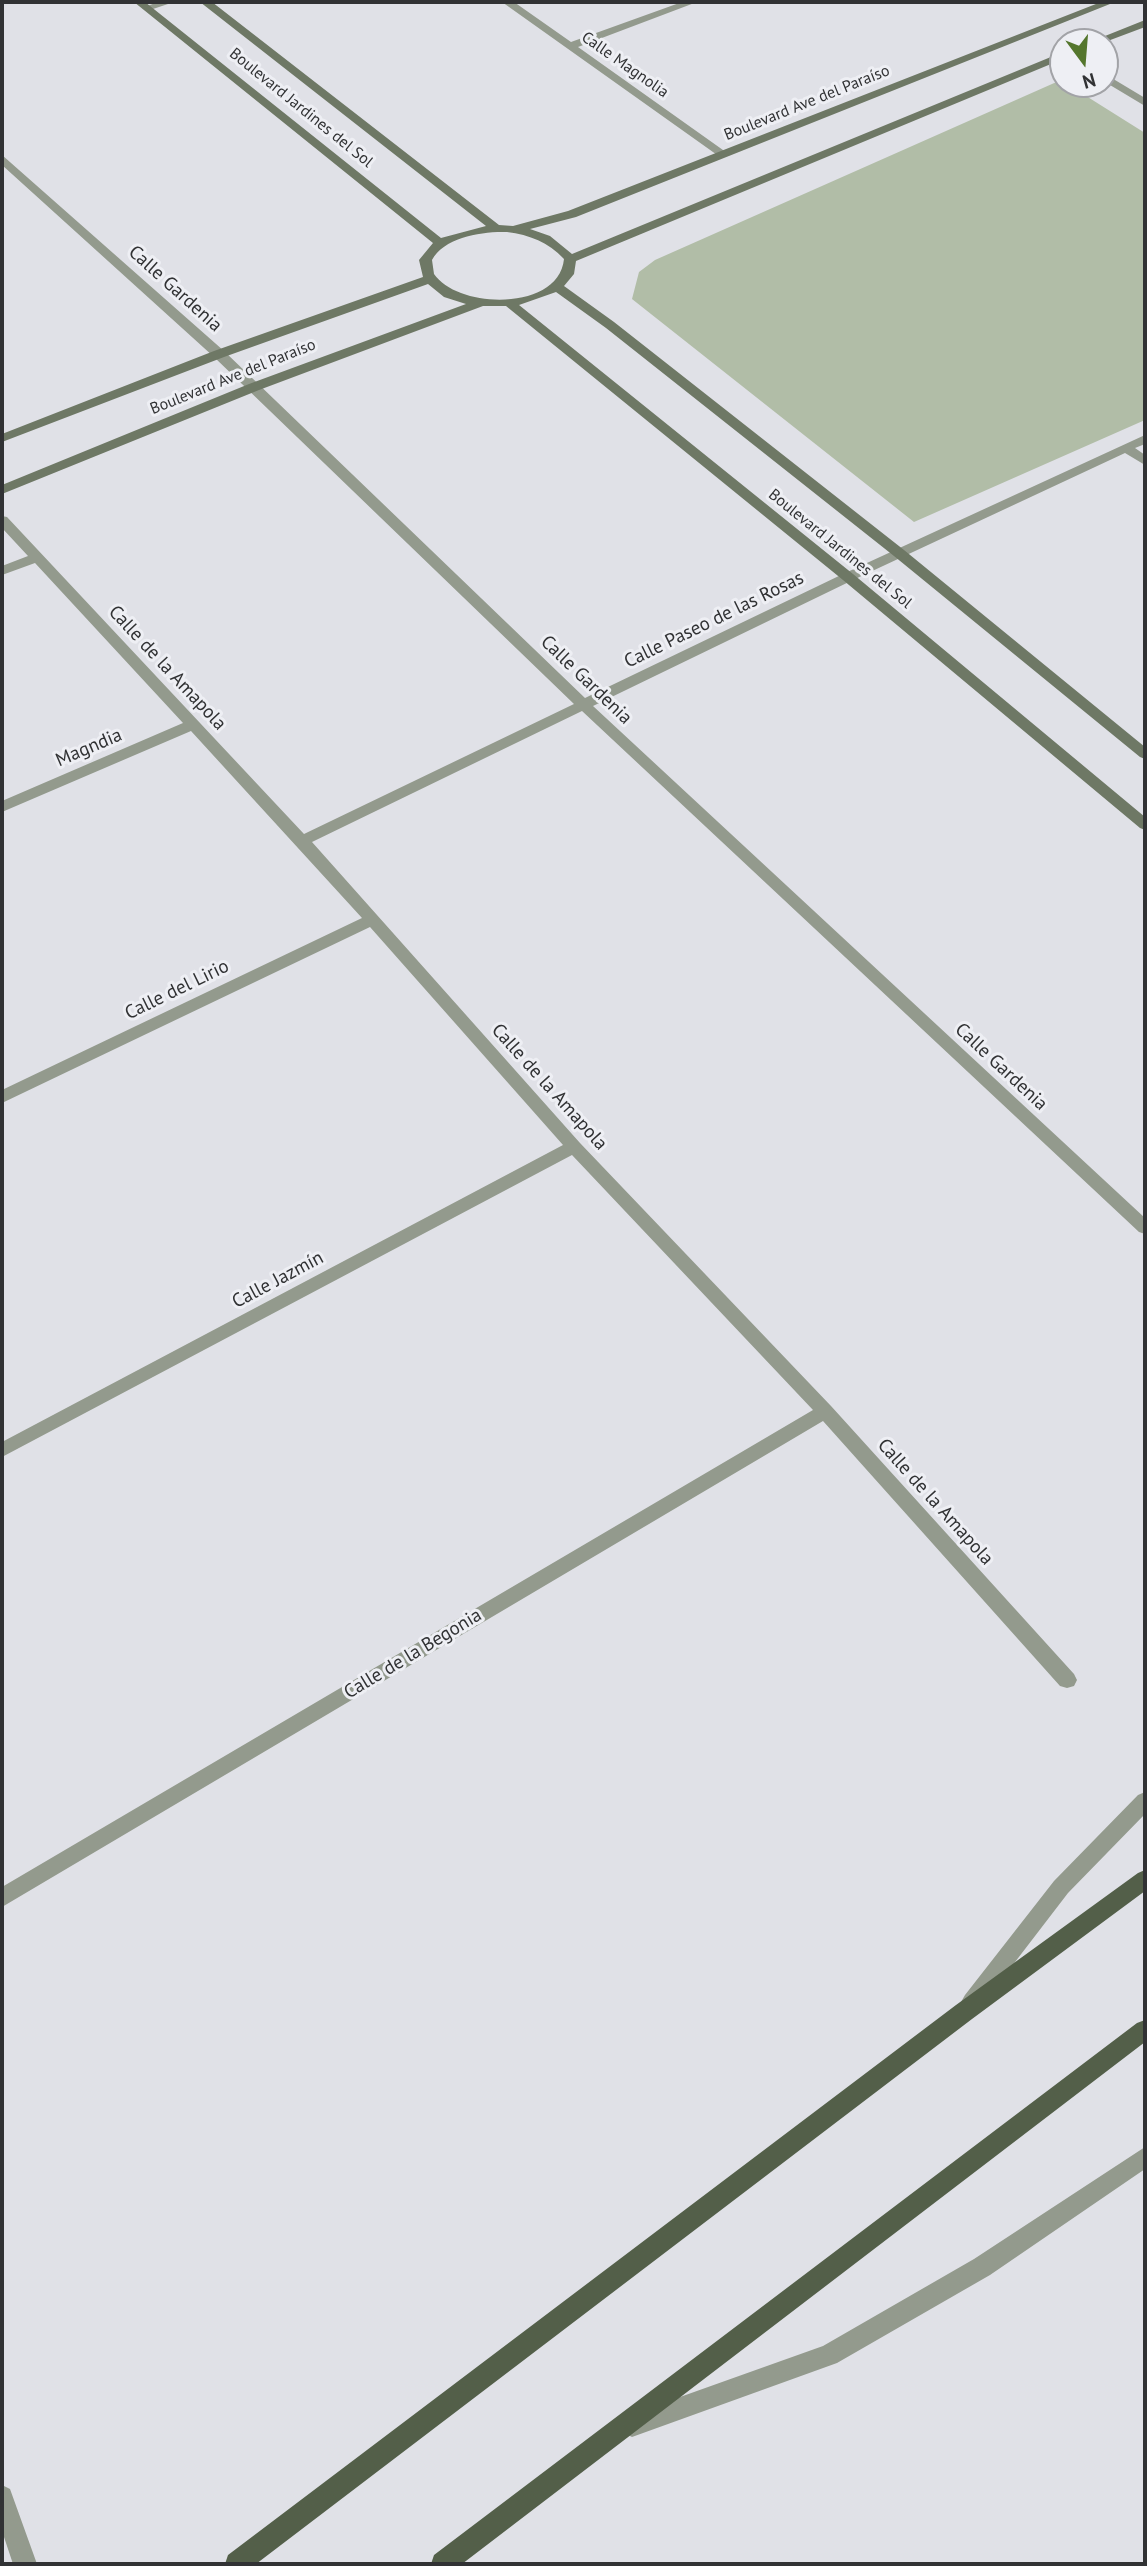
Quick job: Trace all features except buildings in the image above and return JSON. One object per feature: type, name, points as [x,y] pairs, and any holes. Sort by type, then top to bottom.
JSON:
[{"type":"main road","points":[[237,2564],[964,2012],[1145,1880]]},
{"type":"main road","points":[[443,2564],[1145,2031]]},
{"type":"street","points":[[144,5],[169,2]]},
{"type":"street","name":"Boulevard Jardines del Sol","points":[[205,2],[496,228]]},
{"type":"street","name":"Calle Magnolia","points":[[507,2],[724,155]]},
{"type":"street","points":[[570,46],[692,2]]},
{"type":"street","name":"Boulevard Ave del Paraíso","points":[[515,229],[572,214],[1110,2]]},
{"type":"street","name":"Boulevard Jardines del Sol","points":[[144,5],[440,243]]},
{"type":"street","points":[[1119,33],[1145,23]]},
{"type":"street","points":[[570,259],[1049,61]]},
{"type":"street","points":[[1119,86],[1145,103]]},
{"type":"street","name":"Calle Gardenia","points":[[2,159],[219,354],[583,704],[1145,1228]]},
{"type":"street","points":[[496,228],[515,229],[550,240],[559,245],[570,259],[569,273],[557,287],[536,298],[509,303],[480,303],[448,294],[429,279],[425,266],[429,254],[440,243],[465,232],[496,228]]},
{"type":"street","name":"Boulevard Ave del Paraíso","points":[[2,438],[219,354],[429,279]]},
{"type":"street","name":"Boulevard Jardines del Sol","points":[[557,287],[610,325],[900,553],[1145,754]]},
{"type":"street","name":"Boulevard Ave del Paraíso","points":[[2,490],[254,387],[480,303]]},
{"type":"street","name":"Boulevard Jardines del Sol","points":[[509,303],[848,577],[1145,825]]},
{"type":"street","name":"Calle Paseo de las Rosas","points":[[302,841],[848,577],[1145,439]]},
{"type":"street","points":[[1126,448],[1145,461]]},
{"type":"street","name":"Calle de la Amapola","points":[[2,520],[302,841],[574,1147],[825,1411],[1067,1680]]},
{"type":"street","points":[[2,571],[36,558]]},
{"type":"street","name":"Magndia","points":[[2,807],[191,725]]},
{"type":"street","name":"Calle del Lirio","points":[[2,1097],[371,920]]},
{"type":"street","name":"Calle Jazmín","points":[[2,1450],[574,1147]]},
{"type":"street","name":"Calle de la Begonia","points":[[2,1898],[825,1411]]},
{"type":"street","points":[[964,2012],[1061,1887],[1145,1801]]},
{"type":"street","points":[[622,2428],[829,2355],[982,2267],[1145,2157]]},
{"type":"street","points":[[2,2497],[25,2564]]},
{"type":"green space","points":[[1049,85],[1049,98],[1089,98],[1145,133],[1145,420],[914,522],[632,299],[639,272],[655,260]]}]
